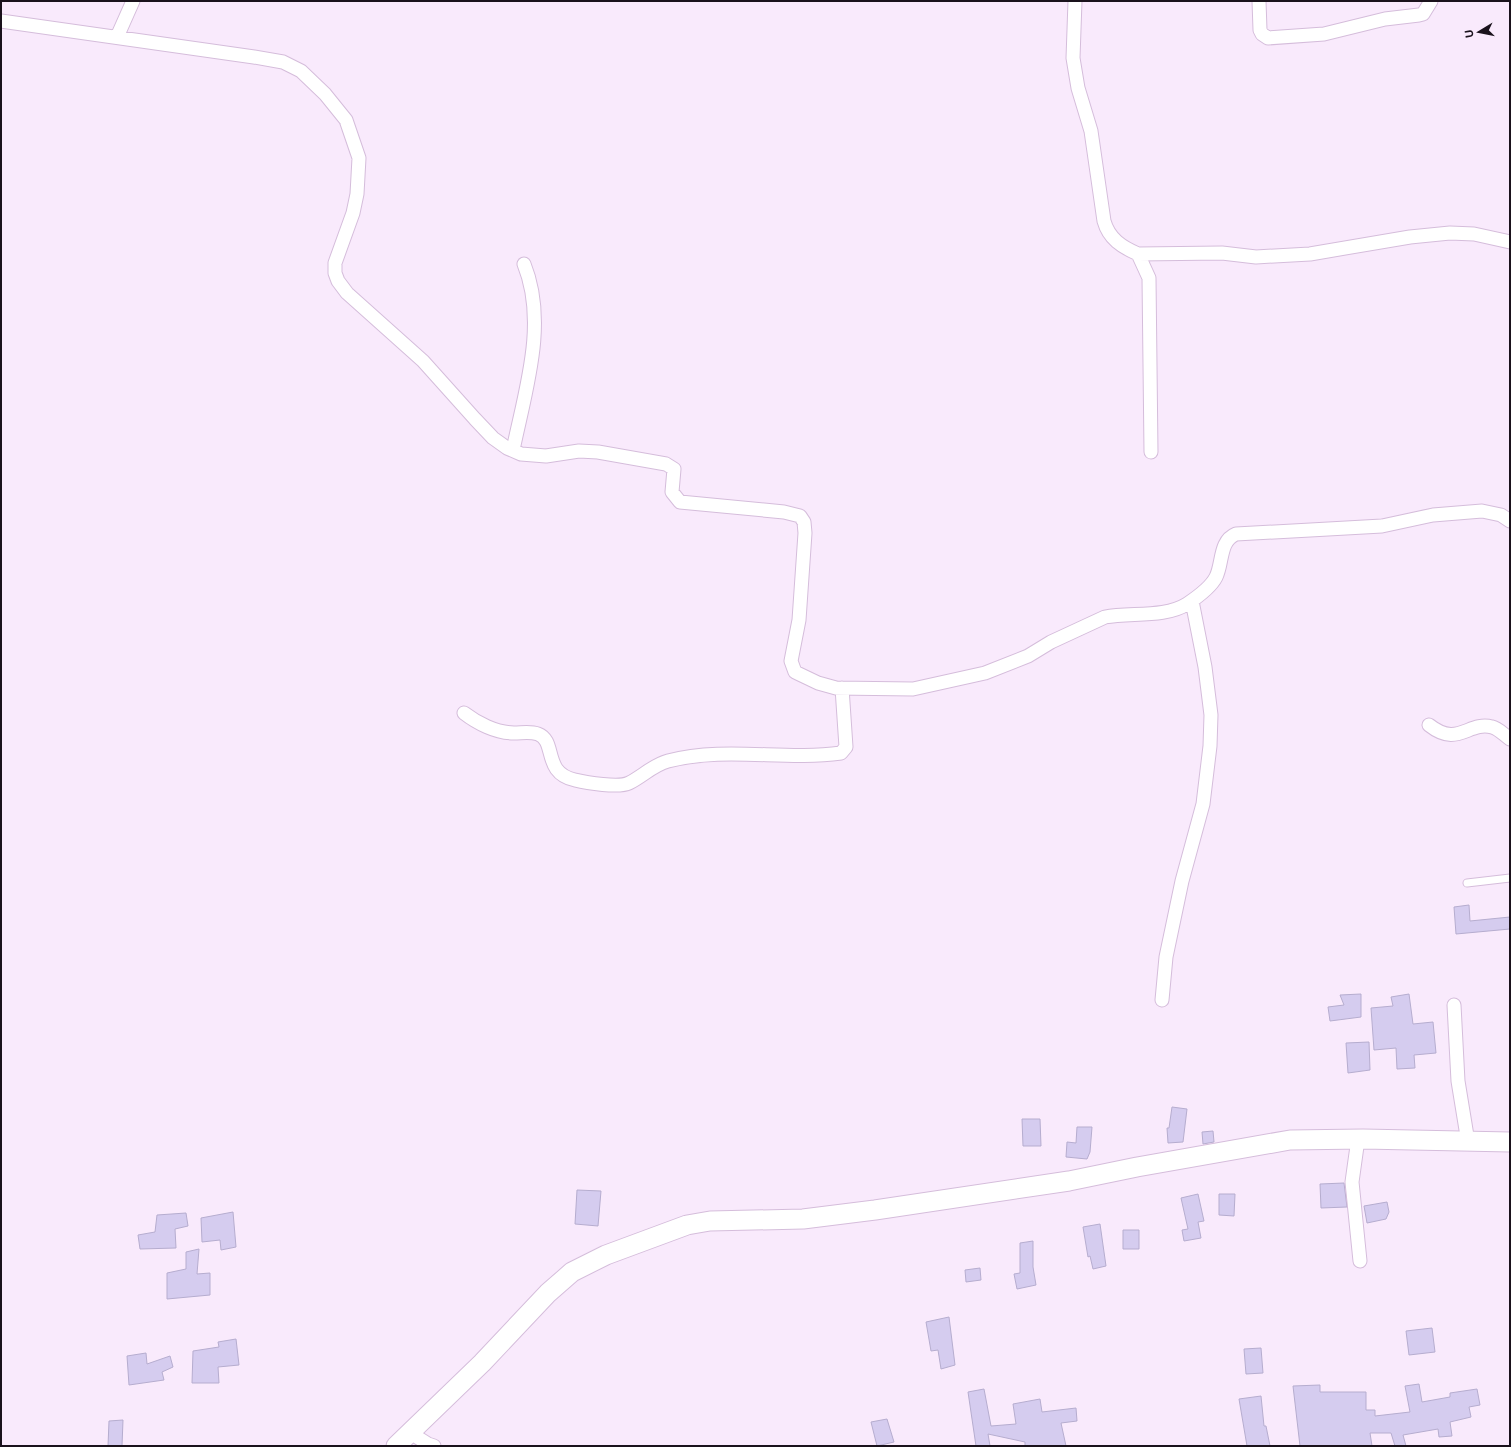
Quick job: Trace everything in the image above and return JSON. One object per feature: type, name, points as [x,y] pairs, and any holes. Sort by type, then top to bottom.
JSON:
[{"type":"street","points":[[117,37],[133,1]]},
{"type":"street","points":[[1074,1],[1073,58],[1078,88],[1090,131],[1107,233],[1113,239],[1138,254],[1222,253],[1256,257],[1310,254],[1410,237],[1450,233],[1474,234],[1510,242]]},
{"type":"street","points":[[1259,1],[1260,30],[1262,34],[1268,38],[1324,34],[1385,19],[1419,15],[1425,11],[1431,1]]},
{"type":"street","points":[[1,21],[283,62],[301,71],[325,94],[346,120],[359,158],[357,194],[353,212],[335,263],[335,273],[338,281],[347,293],[393,336],[423,361],[494,438],[521,454],[546,456],[579,451],[598,452],[666,464],[674,469],[672,492],[680,502],[784,512],[800,516],[804,522],[805,533],[799,620],[792,656],[792,666],[795,672],[818,684],[842,688],[913,689],[985,673],[1028,656],[1051,642],[1105,618],[1117,615],[1144,614],[1184,606],[1216,578],[1226,542],[1231,536],[1236,534],[1382,526],[1433,515],[1482,511],[1501,515],[1510,521]]},
{"type":"street","points":[[1138,254],[1149,278],[1151,452]]},
{"type":"street","points":[[513,450],[535,335],[529,278],[524,264]]},
{"type":"street","points":[[1162,1000],[1166,957],[1183,874],[1203,804],[1210,746],[1211,715],[1205,667],[1192,600]]},
{"type":"street","points":[[464,713],[505,733],[533,732],[542,736],[548,747],[556,770],[562,775],[574,780],[620,785],[628,783],[658,764],[699,756],[734,754],[821,755],[841,753],[846,747],[842,688]]},
{"type":"street","points":[[1429,725],[1438,732],[1451,735],[1482,727],[1492,727],[1510,739]]},
{"type":"street","points":[[1454,1005],[1458,1081],[1468,1142]]},
{"type":"street","points":[[1358,1139],[1352,1182],[1360,1261]]},
{"type":"street","points":[[396,1446],[482,1363],[548,1293],[572,1272],[606,1255],[687,1225],[710,1221],[778,1221],[810,1218],[1069,1181],[1137,1167],[1290,1140],[1358,1139],[1510,1142]]},
{"type":"street","points":[[409,1432],[434,1446]]},
{"type":"lane","points":[[1466,883],[1510,878]]},
{"type":"building","points":[[1469,905],[1470,921],[1510,917],[1510,929],[1456,934],[1454,907]]},
{"type":"building","points":[[1361,994],[1361,1017],[1330,1021],[1328,1007],[1344,1005],[1340,995]]},
{"type":"building","points":[[1409,994],[1413,1024],[1433,1022],[1436,1053],[1414,1055],[1415,1068],[1397,1069],[1396,1048],[1374,1050],[1371,1008],[1393,1006],[1391,997]]},
{"type":"building","points":[[1369,1042],[1370,1070],[1348,1073],[1346,1043]]},
{"type":"building","points":[[1172,1107],[1187,1109],[1183,1142],[1168,1143],[1167,1128],[1169,1128]]},
{"type":"building","points":[[1022,1119],[1040,1119],[1041,1146],[1023,1146]]},
{"type":"building","points":[[1077,1127],[1092,1127],[1090,1152],[1087,1159],[1066,1157],[1067,1142],[1076,1143]]},
{"type":"building","points":[[1213,1131],[1214,1142],[1203,1144],[1202,1132]]},
{"type":"building","points":[[1344,1183],[1347,1207],[1321,1208],[1320,1184]]},
{"type":"building","points":[[577,1190],[601,1191],[598,1226],[575,1224]]},
{"type":"building","points":[[1198,1194],[1204,1221],[1198,1222],[1201,1238],[1184,1241],[1182,1230],[1188,1229],[1181,1198]]},
{"type":"building","points":[[1219,1194],[1235,1194],[1234,1216],[1219,1215]]},
{"type":"building","points":[[1387,1202],[1389,1212],[1386,1219],[1367,1223],[1364,1206]]},
{"type":"building","points":[[233,1212],[236,1247],[221,1250],[220,1240],[202,1242],[201,1218]]},
{"type":"building","points":[[186,1213],[188,1226],[175,1229],[176,1248],[140,1249],[138,1235],[155,1232],[157,1215]]},
{"type":"building","points":[[1100,1224],[1106,1266],[1093,1269],[1090,1256],[1088,1257],[1083,1227]]},
{"type":"building","points":[[1123,1230],[1139,1230],[1139,1249],[1123,1249]]},
{"type":"building","points":[[1033,1241],[1033,1267],[1036,1285],[1017,1289],[1014,1274],[1020,1273],[1020,1243]]},
{"type":"building","points":[[199,1249],[197,1274],[210,1273],[210,1295],[167,1299],[167,1273],[186,1269],[186,1252]]},
{"type":"building","points":[[980,1268],[981,1280],[966,1282],[965,1270]]},
{"type":"building","points":[[949,1317],[955,1365],[941,1369],[938,1350],[931,1351],[926,1322]]},
{"type":"building","points":[[1432,1328],[1435,1352],[1409,1355],[1406,1331]]},
{"type":"building","points":[[236,1339],[239,1365],[218,1367],[219,1383],[192,1383],[193,1351],[219,1347],[218,1342]]},
{"type":"building","points":[[1261,1348],[1263,1373],[1246,1374],[1244,1349]]},
{"type":"building","points":[[146,1353],[147,1364],[170,1356],[173,1367],[162,1372],[164,1380],[129,1385],[127,1356]]},
{"type":"building","points":[[1419,1384],[1422,1402],[1450,1397],[1450,1393],[1477,1389],[1480,1405],[1469,1407],[1471,1417],[1450,1422],[1452,1436],[1439,1437],[1438,1429],[1403,1435],[1406,1446],[1395,1446],[1391,1433],[1370,1433],[1372,1446],[1300,1446],[1293,1386],[1320,1385],[1320,1392],[1366,1392],[1366,1410],[1375,1410],[1375,1416],[1410,1412],[1405,1386]]},
{"type":"building","points":[[984,1389],[991,1426],[1016,1424],[1013,1404],[1040,1399],[1042,1412],[1076,1408],[1077,1421],[1061,1423],[1066,1446],[1025,1446],[1025,1442],[988,1434],[990,1446],[976,1446],[968,1392]]},
{"type":"building","points":[[1261,1396],[1264,1426],[1266,1426],[1270,1446],[1247,1446],[1239,1399]]},
{"type":"building","points":[[887,1419],[894,1442],[877,1446],[871,1422]]},
{"type":"building","points":[[123,1420],[122,1446],[108,1446],[109,1421]]}]
